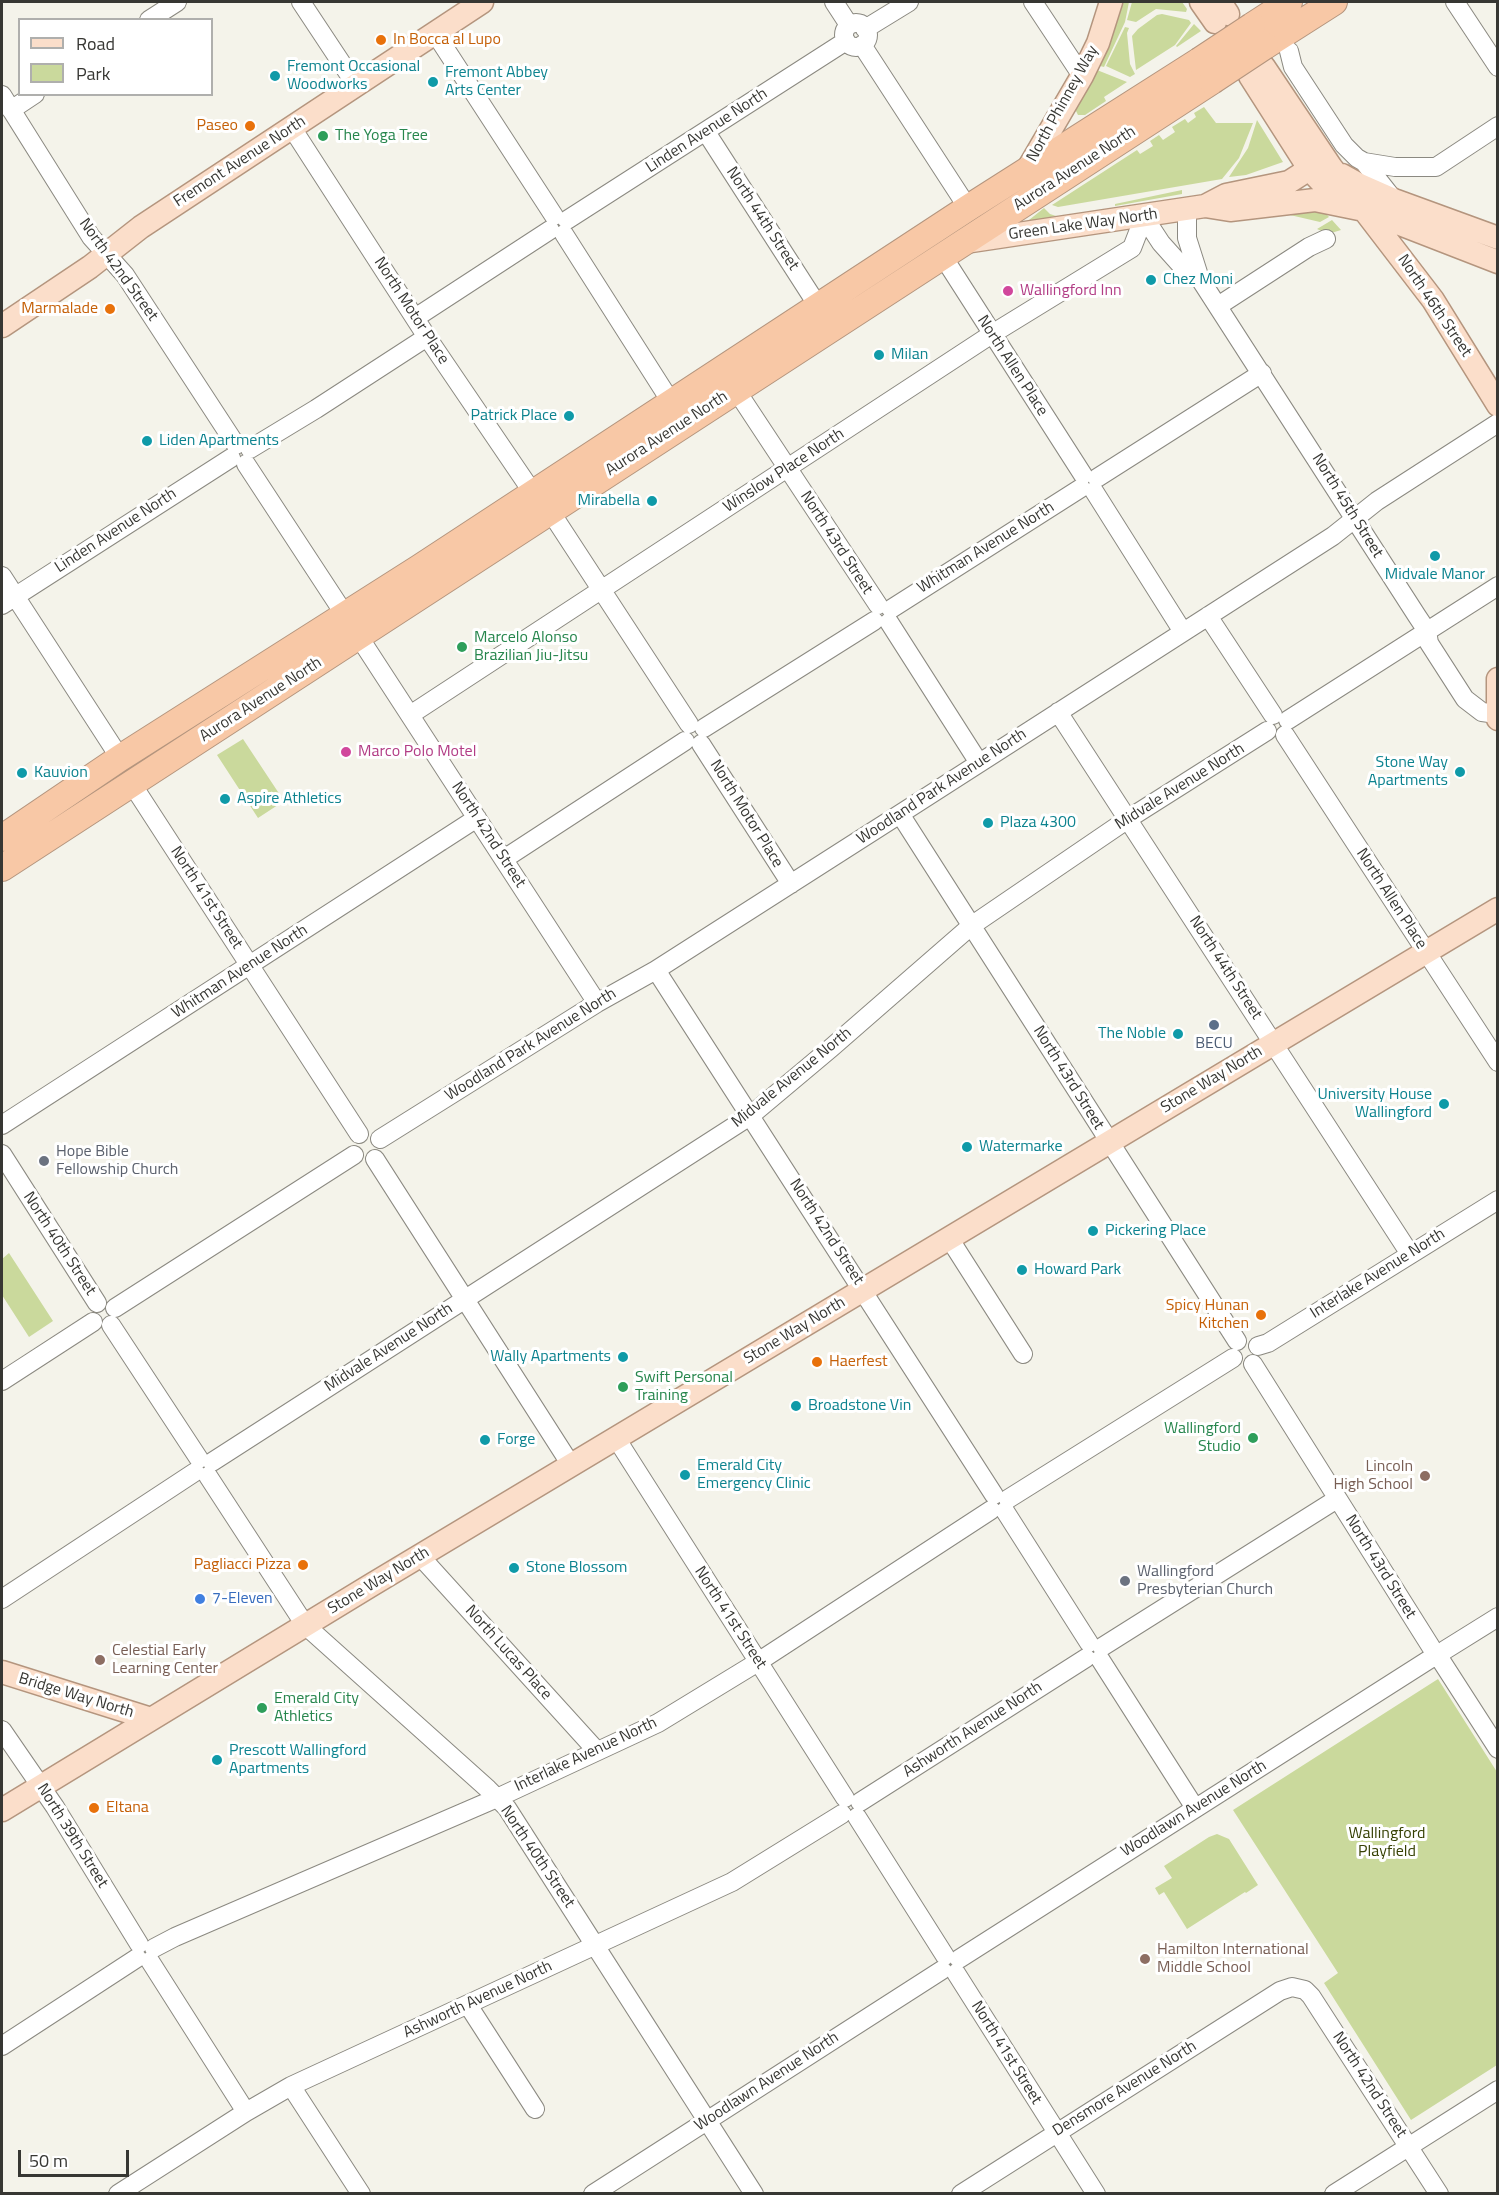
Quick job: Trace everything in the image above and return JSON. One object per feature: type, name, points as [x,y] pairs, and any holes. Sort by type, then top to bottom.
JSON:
[{"type":"highway","name":"Aurora Avenue North","points":[[1266,43],[1288,2]]},
{"type":"highway","name":"Aurora Avenue North","points":[[2,868],[359,637],[671,402],[968,208],[1026,171],[1205,71],[1266,43],[1334,2]]},
{"type":"highway","name":"Aurora Avenue North","points":[[2,838],[120,758],[345,615],[736,390],[952,249],[1205,71]]},
{"type":"main road","name":"Fremont Avenue North","points":[[2,326],[141,227],[482,2]]},
{"type":"main road","name":"North Phinney Way","points":[[1026,171],[1082,76],[1098,43],[1111,2]]},
{"type":"main road","points":[[1201,2],[1221,13]]},
{"type":"main road","name":"North 46th Street","points":[[1266,43],[1322,165],[1364,210],[1433,300],[1497,405]]},
{"type":"main road","points":[[1322,165],[1394,200],[1497,238]]},
{"type":"main road","name":"Green Lake Way North","points":[[1196,208],[1226,195],[1288,182],[1322,165]]},
{"type":"main road","name":"Green Lake Way North","points":[[952,249],[1064,226],[1144,217],[1196,208],[1230,210],[1315,200],[1364,210],[1497,262]]},
{"type":"main road","points":[[1497,680],[1497,720]]},
{"type":"main road","name":"Stone Way North","points":[[2,1810],[305,1625],[1497,909]]},
{"type":"main road","name":"Bridge Way North","points":[[2,1672],[151,1719]]},
{"type":"street","points":[[152,18],[177,2]]},
{"type":"street","points":[[301,2],[356,85]]},
{"type":"street","points":[[834,2],[968,208]]},
{"type":"street","name":"Linden Avenue North","points":[[416,318],[909,2]]},
{"type":"street","points":[[1033,2],[1082,76]]},
{"type":"street","points":[[1455,2],[1497,67]]},
{"type":"street","points":[[435,33],[671,402]]},
{"type":"street","points":[[1266,43],[1293,67],[1344,145],[1364,162],[1395,167],[1436,167],[1497,126]]},
{"type":"street","points":[[5,102],[28,96]]},
{"type":"street","name":"North 42nd Street","points":[[5,102],[91,237],[125,274],[345,615]]},
{"type":"street","name":"North Motor Place","points":[[292,128],[427,337],[601,589],[790,884]]},
{"type":"street","name":"North 44th Street","points":[[706,132],[818,306]]},
{"type":"street","points":[[1364,162],[1394,200]]},
{"type":"street","name":"North 45th Street","points":[[1196,208],[1187,238],[1200,279],[1427,631],[1429,643],[1465,699],[1482,712],[1497,714]]},
{"type":"street","name":"North 45th Street","points":[[1144,217],[1161,243],[1187,272],[1200,279]]},
{"type":"street","name":"Winslow Place North","points":[[410,715],[992,334],[1132,248],[1144,217]]},
{"type":"street","points":[[1218,306],[1326,239]]},
{"type":"street","name":"North Allen Place","points":[[952,249],[992,334],[1183,632]]},
{"type":"street","name":"Linden Avenue North","points":[[8,601],[427,337]]},
{"type":"street","name":"Whitman Avenue North","points":[[504,860],[695,734],[1262,373]]},
{"type":"street","name":"North 43rd Street","points":[[736,390],[979,763]]},
{"type":"street","name":"Woodland Park Avenue North","points":[[380,1139],[597,1003],[656,970],[900,814],[1333,536],[1377,501],[1497,423]]},
{"type":"street","points":[[2,576],[8,601],[120,758]]},
{"type":"street","name":"Midvale Avenue North","points":[[2,1599],[203,1467],[750,1116],[971,926],[1128,819],[1497,586]]},
{"type":"street","name":"North Allen Place","points":[[1208,616],[1497,1062]]},
{"type":"street","name":"North 42nd Street","points":[[359,637],[597,1003]]},
{"type":"street","name":"North 44th Street","points":[[1058,712],[1410,1254]]},
{"type":"street","name":"North 41st Street","points":[[132,784],[358,1134]]},
{"type":"street","name":"North 43rd Street","points":[[900,814],[1109,1142],[1235,1349]]},
{"type":"street","name":"Whitman Avenue North","points":[[2,1125],[477,818]]},
{"type":"street","name":"North 42nd Street","points":[[656,970],[1194,1808]]},
{"type":"street","points":[[373,1132],[380,1139],[381,1150],[375,1159],[361,1161],[354,1155],[351,1145],[358,1134],[373,1132]]},
{"type":"street","name":"North 40th Street","points":[[2,1154],[97,1303],[107,1302],[106,1318],[305,1625],[497,1798],[516,1822],[754,2193]]},
{"type":"street","points":[[2,1381],[106,1318],[354,1155]]},
{"type":"street","points":[[375,1159],[571,1465]]},
{"type":"street","name":"Interlake Avenue North","points":[[1258,1346],[1268,1343],[1497,1200]]},
{"type":"street","points":[[949,1238],[1023,1354]]},
{"type":"street","points":[[1248,1339],[1258,1346],[1258,1357],[1253,1364],[1239,1365],[1235,1349],[1248,1339]]},
{"type":"street","name":"Interlake Avenue North","points":[[2,2046],[175,1936],[497,1798],[658,1723],[758,1662],[1235,1349]]},
{"type":"street","name":"North 43rd Street","points":[[1253,1364],[1497,1749]]},
{"type":"street","name":"North 41st Street","points":[[616,1438],[1096,2193]]},
{"type":"street","name":"Ashworth Avenue North","points":[[118,2193],[291,2086],[732,1882],[1337,1499]]},
{"type":"street","name":"North Lucas Place","points":[[420,1556],[596,1750]]},
{"type":"street","name":"Woodlawn Avenue North","points":[[593,2193],[1497,1617]]},
{"type":"street","name":"North 39th Street","points":[[2,1730],[40,1786],[246,2112]]},
{"type":"street","name":"North 42nd Street","points":[[1292,1987],[1305,1990],[1311,1996],[1439,2193]]},
{"type":"street","name":"Densmore Avenue North","points":[[961,2193],[1280,1990],[1292,1987]]},
{"type":"street","points":[[468,2005],[535,2109]]},
{"type":"street","points":[[291,2086],[362,2193]]},
{"type":"street","points":[[1334,2193],[1497,2090]]},
{"type":"green space","points":[[1122,2],[1129,2],[1125,22],[1104,67],[1100,66],[1115,26]]},
{"type":"green space","points":[[1132,2],[1182,2],[1187,9],[1186,12],[1156,9],[1136,22],[1127,20]]},
{"type":"green space","points":[[1157,15],[1189,20],[1191,23],[1175,45],[1136,70],[1132,36]]},
{"type":"green space","points":[[1194,24],[1201,31],[1177,47],[1176,46]]},
{"type":"green space","points":[[1125,27],[1129,28],[1127,33],[1130,64],[1135,74],[1130,77],[1106,66]]},
{"type":"green space","points":[[1097,70],[1127,82],[1104,97],[1106,101],[1085,115],[1078,115],[1075,109]]},
{"type":"green space","points":[[1204,107],[1216,123],[1253,123],[1239,158],[1222,179],[1058,207],[1052,205],[1137,150],[1140,154],[1153,146],[1150,141],[1159,135],[1163,140],[1175,132],[1172,127],[1185,119],[1188,123],[1196,117],[1194,113]]},
{"type":"green space","points":[[1257,120],[1283,162],[1246,175],[1229,177],[1248,148]]},
{"type":"green space","points":[[1182,190],[1182,194],[1115,206],[1115,204]]},
{"type":"green space","points":[[1317,204],[1329,217],[1320,222],[1290,215],[1271,214]]},
{"type":"green space","points":[[1044,208],[1056,216],[1029,220]]},
{"type":"green space","points":[[1332,220],[1341,230],[1328,234],[1317,229]]},
{"type":"green space","points":[[243,739],[284,801],[258,818],[217,755]]},
{"type":"green space","points":[[9,1253],[53,1321],[29,1337],[2,1295],[2,1259]]},
{"type":"green space","name":"Wallingford Playfield","points":[[1438,1679],[1497,1772],[1497,2065],[1411,2120],[1324,1983],[1338,1973],[1233,1810]]},
{"type":"green space","points":[[1217,1834],[1229,1839],[1258,1885],[1187,1929],[1164,1892],[1159,1895],[1155,1888],[1172,1878],[1164,1866]]},
{"type":"place","name":"In Bocca al Lupo","points":[[381,40]]},
{"type":"place","name":"Fremont Occasional Woodworks","points":[[275,76]]},
{"type":"place","name":"Fremont Abbey Arts Center","points":[[433,82]]},
{"type":"place","name":"Paseo","points":[[250,126]]},
{"type":"place","name":"The Yoga Tree","points":[[323,136]]},
{"type":"place","name":"Chez Moni","points":[[1151,280]]},
{"type":"place","name":"Wallingford Inn","points":[[1008,291]]},
{"type":"place","name":"Marmalade","points":[[110,309]]},
{"type":"place","name":"Milan","points":[[879,355]]},
{"type":"place","name":"Patrick Place","points":[[569,416]]},
{"type":"place","name":"Liden Apartments","points":[[147,441]]},
{"type":"place","name":"Mirabella","points":[[652,501]]},
{"type":"place","name":"Midvale Manor","points":[[1435,556]]},
{"type":"place","name":"Marcelo Alonso Brazilian Jiu-Jitsu","points":[[462,647]]},
{"type":"place","name":"Marco Polo Motel","points":[[346,752]]},
{"type":"place","name":"Stone Way Apartments","points":[[1460,772]]},
{"type":"place","name":"Kauvion","points":[[22,773]]},
{"type":"place","name":"Aspire Athletics","points":[[225,799]]},
{"type":"place","name":"Plaza 4300","points":[[988,823]]},
{"type":"place","name":"BECU","points":[[1214,1025]]},
{"type":"place","name":"The Noble","points":[[1178,1034]]},
{"type":"place","name":"University House Wallingford","points":[[1444,1104]]},
{"type":"place","name":"Watermarke","points":[[967,1147]]},
{"type":"place","name":"Hope Bible Fellowship Church","points":[[44,1161]]},
{"type":"place","name":"Pickering Place","points":[[1093,1231]]},
{"type":"place","name":"Howard Park","points":[[1022,1270]]},
{"type":"place","name":"Spicy Hunan Kitchen","points":[[1261,1315]]},
{"type":"place","name":"Wally Apartments","points":[[623,1357]]},
{"type":"place","name":"Haerfest","points":[[817,1362]]},
{"type":"place","name":"Swift Personal Training","points":[[623,1387]]},
{"type":"place","name":"Broadstone Vin","points":[[796,1406]]},
{"type":"place","name":"Wallingford Studio","points":[[1253,1438]]},
{"type":"place","name":"Forge","points":[[485,1440]]},
{"type":"place","name":"Emerald City Emergency Clinic","points":[[685,1475]]},
{"type":"place","name":"Lincoln High School","points":[[1425,1476]]},
{"type":"place","name":"Pagliacci Pizza","points":[[303,1565]]},
{"type":"place","name":"Stone Blossom","points":[[514,1568]]},
{"type":"place","name":"Wallingford Presbyterian Church","points":[[1125,1581]]},
{"type":"place","name":"7-Eleven","points":[[200,1599]]},
{"type":"place","name":"Celestial Early Learning Center","points":[[100,1660]]},
{"type":"place","name":"Emerald City Athletics","points":[[262,1708]]},
{"type":"place","name":"Prescott Wallingford Apartments","points":[[217,1760]]},
{"type":"place","name":"Eltana","points":[[94,1808]]},
{"type":"place","name":"Hamilton International Middle School","points":[[1145,1959]]}]
